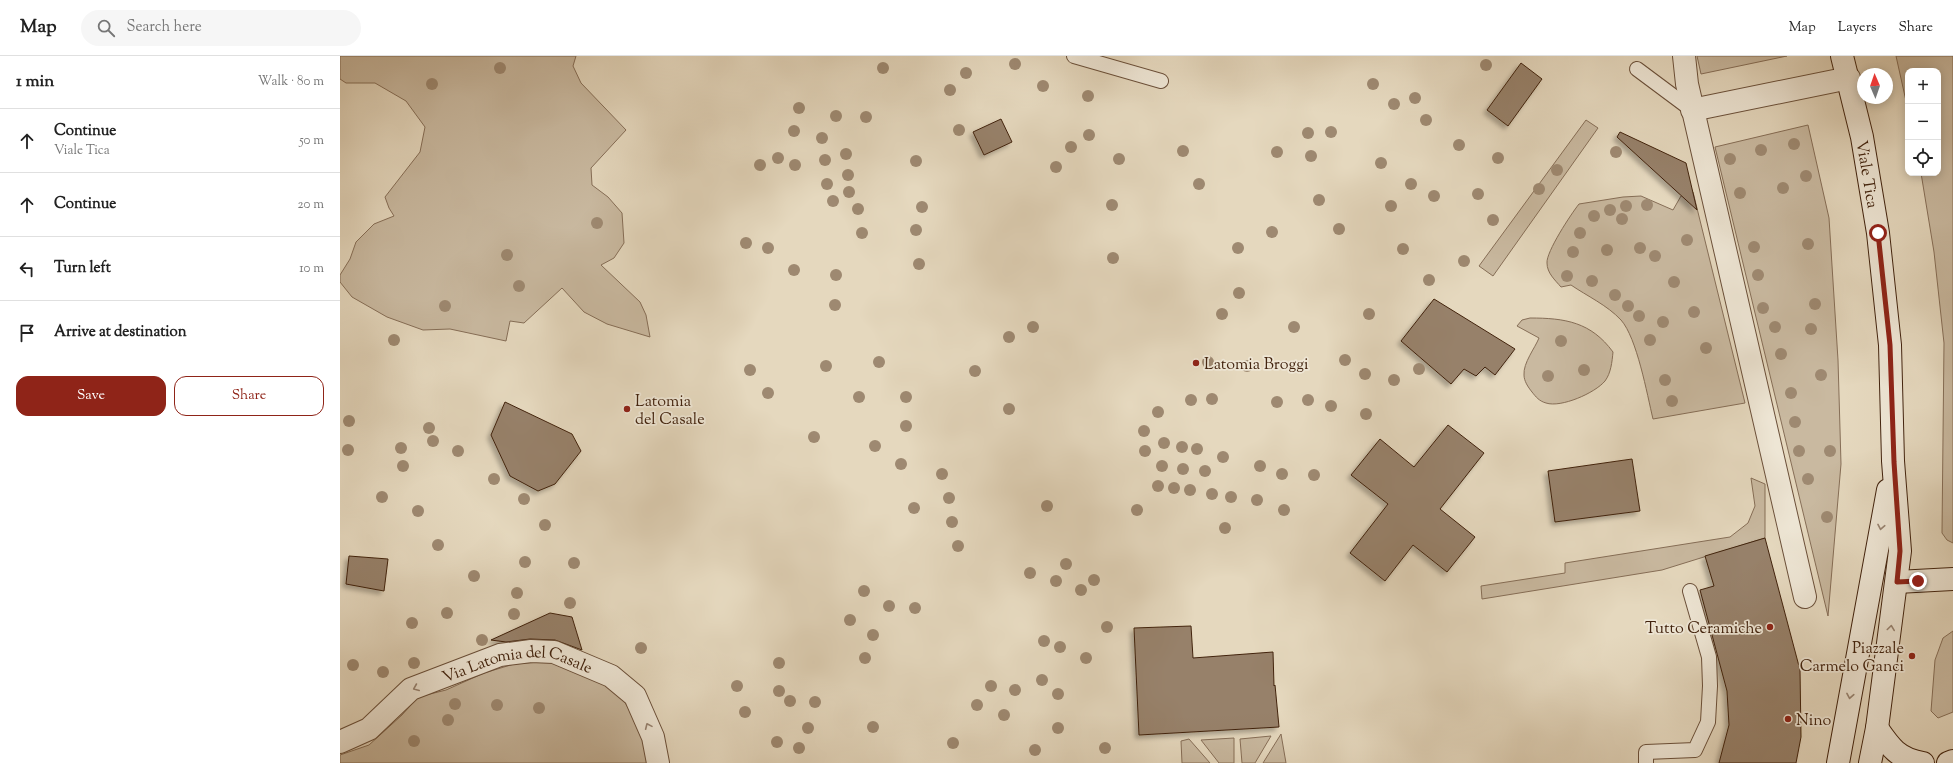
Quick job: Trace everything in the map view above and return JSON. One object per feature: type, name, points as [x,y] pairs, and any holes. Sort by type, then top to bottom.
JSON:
[{"type":"street","points":[[1684,56],[1692,110],[1805,597]]},
{"type":"street","name":"Viale Tica","points":[[1842,56],[1849,78],[1862,137],[1878,233],[1890,345],[1894,462]]},
{"type":"street","points":[[1692,110],[1849,78]]},
{"type":"street","points":[[1870,763],[1877,728],[1900,551],[1894,462]]},
{"type":"street","points":[[1838,763],[1894,462]]},
{"type":"street","points":[[1897,582],[1953,579]]},
{"type":"street","name":"Via Latomia del Casale","points":[[340,742],[369,729],[411,689],[500,655],[531,651],[554,652],[611,676],[635,696],[653,737],[658,763]]},
{"type":"street","points":[[1877,728],[1891,749],[1913,761],[1923,763]]},
{"type":"street","points":[[1948,763],[1953,761]]},
{"type":"lane","points":[[1074,56],[1161,81]]},
{"type":"lane","points":[[1637,69],[1692,110]]},
{"type":"lane","points":[[1646,763],[1646,752],[1695,750],[1708,722],[1710,686],[1709,657],[1690,591]]},
{"type":"shaded area","points":[[340,56],[576,56],[573,66],[581,83],[626,130],[591,168],[592,185],[608,197],[622,213],[624,243],[614,258],[601,265],[640,302],[646,315],[650,337],[607,324],[584,312],[562,288],[524,323],[510,321],[506,341],[450,329],[423,330],[387,317],[352,297],[340,282],[340,275],[350,259],[356,242],[374,224],[394,216],[385,197],[420,152],[425,127],[406,101],[375,83],[346,83],[340,79]]},
{"type":"shaded area","points":[[1697,56],[1787,56],[1701,74]]},
{"type":"shaded area","points":[[1896,56],[1953,56],[1953,543],[1947,540],[1942,533],[1944,343],[1934,252],[1921,176],[1941,176],[1941,68],[1905,68],[1905,96]]},
{"type":"shaded area","points":[[1586,120],[1598,128],[1493,276],[1479,266]]},
{"type":"shaded area","points":[[1808,125],[1829,218],[1838,360],[1841,464],[1828,616],[1715,147]]},
{"type":"shaded area","points":[[1693,192],[1745,403],[1653,419],[1637,353],[1627,328],[1610,310],[1597,301],[1571,285],[1561,287],[1548,270],[1547,263],[1550,251],[1570,216],[1579,204],[1623,197],[1641,196],[1673,210],[1681,196]]},
{"type":"shaded area","points":[[1530,318],[1566,321],[1586,328],[1596,334],[1613,352],[1610,371],[1605,381],[1586,395],[1569,401],[1552,404],[1538,399],[1528,386],[1524,375],[1524,370],[1539,338],[1517,326],[1522,320]]},
{"type":"shaded area","points":[[1751,478],[1765,484],[1765,538],[1662,570],[1482,599],[1481,586],[1565,573],[1565,563],[1730,537],[1748,523],[1755,506]]},
{"type":"shaded area","points":[[1953,631],[1953,712],[1938,718],[1931,711],[1935,660],[1943,638]]},
{"type":"shaded area","points":[[553,661],[594,678],[622,697],[645,738],[650,763],[340,763],[340,755],[369,745],[402,715],[418,697],[446,690],[484,673],[514,664]]},
{"type":"shaded area","points":[[1281,734],[1286,763],[1263,763]]},
{"type":"shaded area","points":[[1271,736],[1255,763],[1242,763],[1240,739]]},
{"type":"shaded area","points":[[1234,738],[1234,763],[1219,763],[1201,740]]},
{"type":"shaded area","points":[[1189,739],[1210,763],[1182,763],[1181,741]]},
{"type":"building","points":[[1521,63],[1542,79],[1508,126],[1487,110]]},
{"type":"building","points":[[1001,119],[1012,142],[984,155],[973,132]]},
{"type":"building","points":[[1620,132],[1686,163],[1697,210],[1617,137]]},
{"type":"building","points":[[1434,299],[1515,349],[1495,375],[1485,367],[1476,376],[1464,369],[1451,384],[1401,341]]},
{"type":"building","points":[[505,402],[572,434],[581,451],[555,484],[538,491],[510,476],[491,435]]},
{"type":"building","points":[[1448,425],[1484,453],[1440,509],[1475,537],[1447,572],[1413,545],[1385,581],[1350,553],[1388,504],[1351,475],[1380,439],[1414,467]]},
{"type":"building","points":[[1632,459],[1640,511],[1555,522],[1548,471]]},
{"type":"building","points":[[1765,538],[1800,670],[1801,737],[1796,763],[1719,763],[1729,725],[1727,691],[1700,590],[1714,586],[1705,556]]},
{"type":"building","points":[[349,556],[388,559],[384,591],[346,584]]},
{"type":"building","points":[[550,613],[572,617],[582,650],[555,640],[530,639],[506,642],[491,640]]},
{"type":"building","points":[[1191,626],[1193,658],[1273,652],[1274,686],[1275,685],[1279,727],[1139,735],[1134,628]]},
{"type":"place","name":"Latomia Broggi","points":[[1196,363]]},
{"type":"place","name":"Latomia del Casale","points":[[627,409]]},
{"type":"place","name":"Tutto Ceramiche","points":[[1770,627]]},
{"type":"place","name":"Piazzale Carmelo Ganci","points":[[1912,656]]},
{"type":"place","name":"Nino","points":[[1788,719]]},
{"type":"route","points":[[1878,233],[1890,345],[1894,462],[1900,551],[1897,582],[1918,581]]}]
